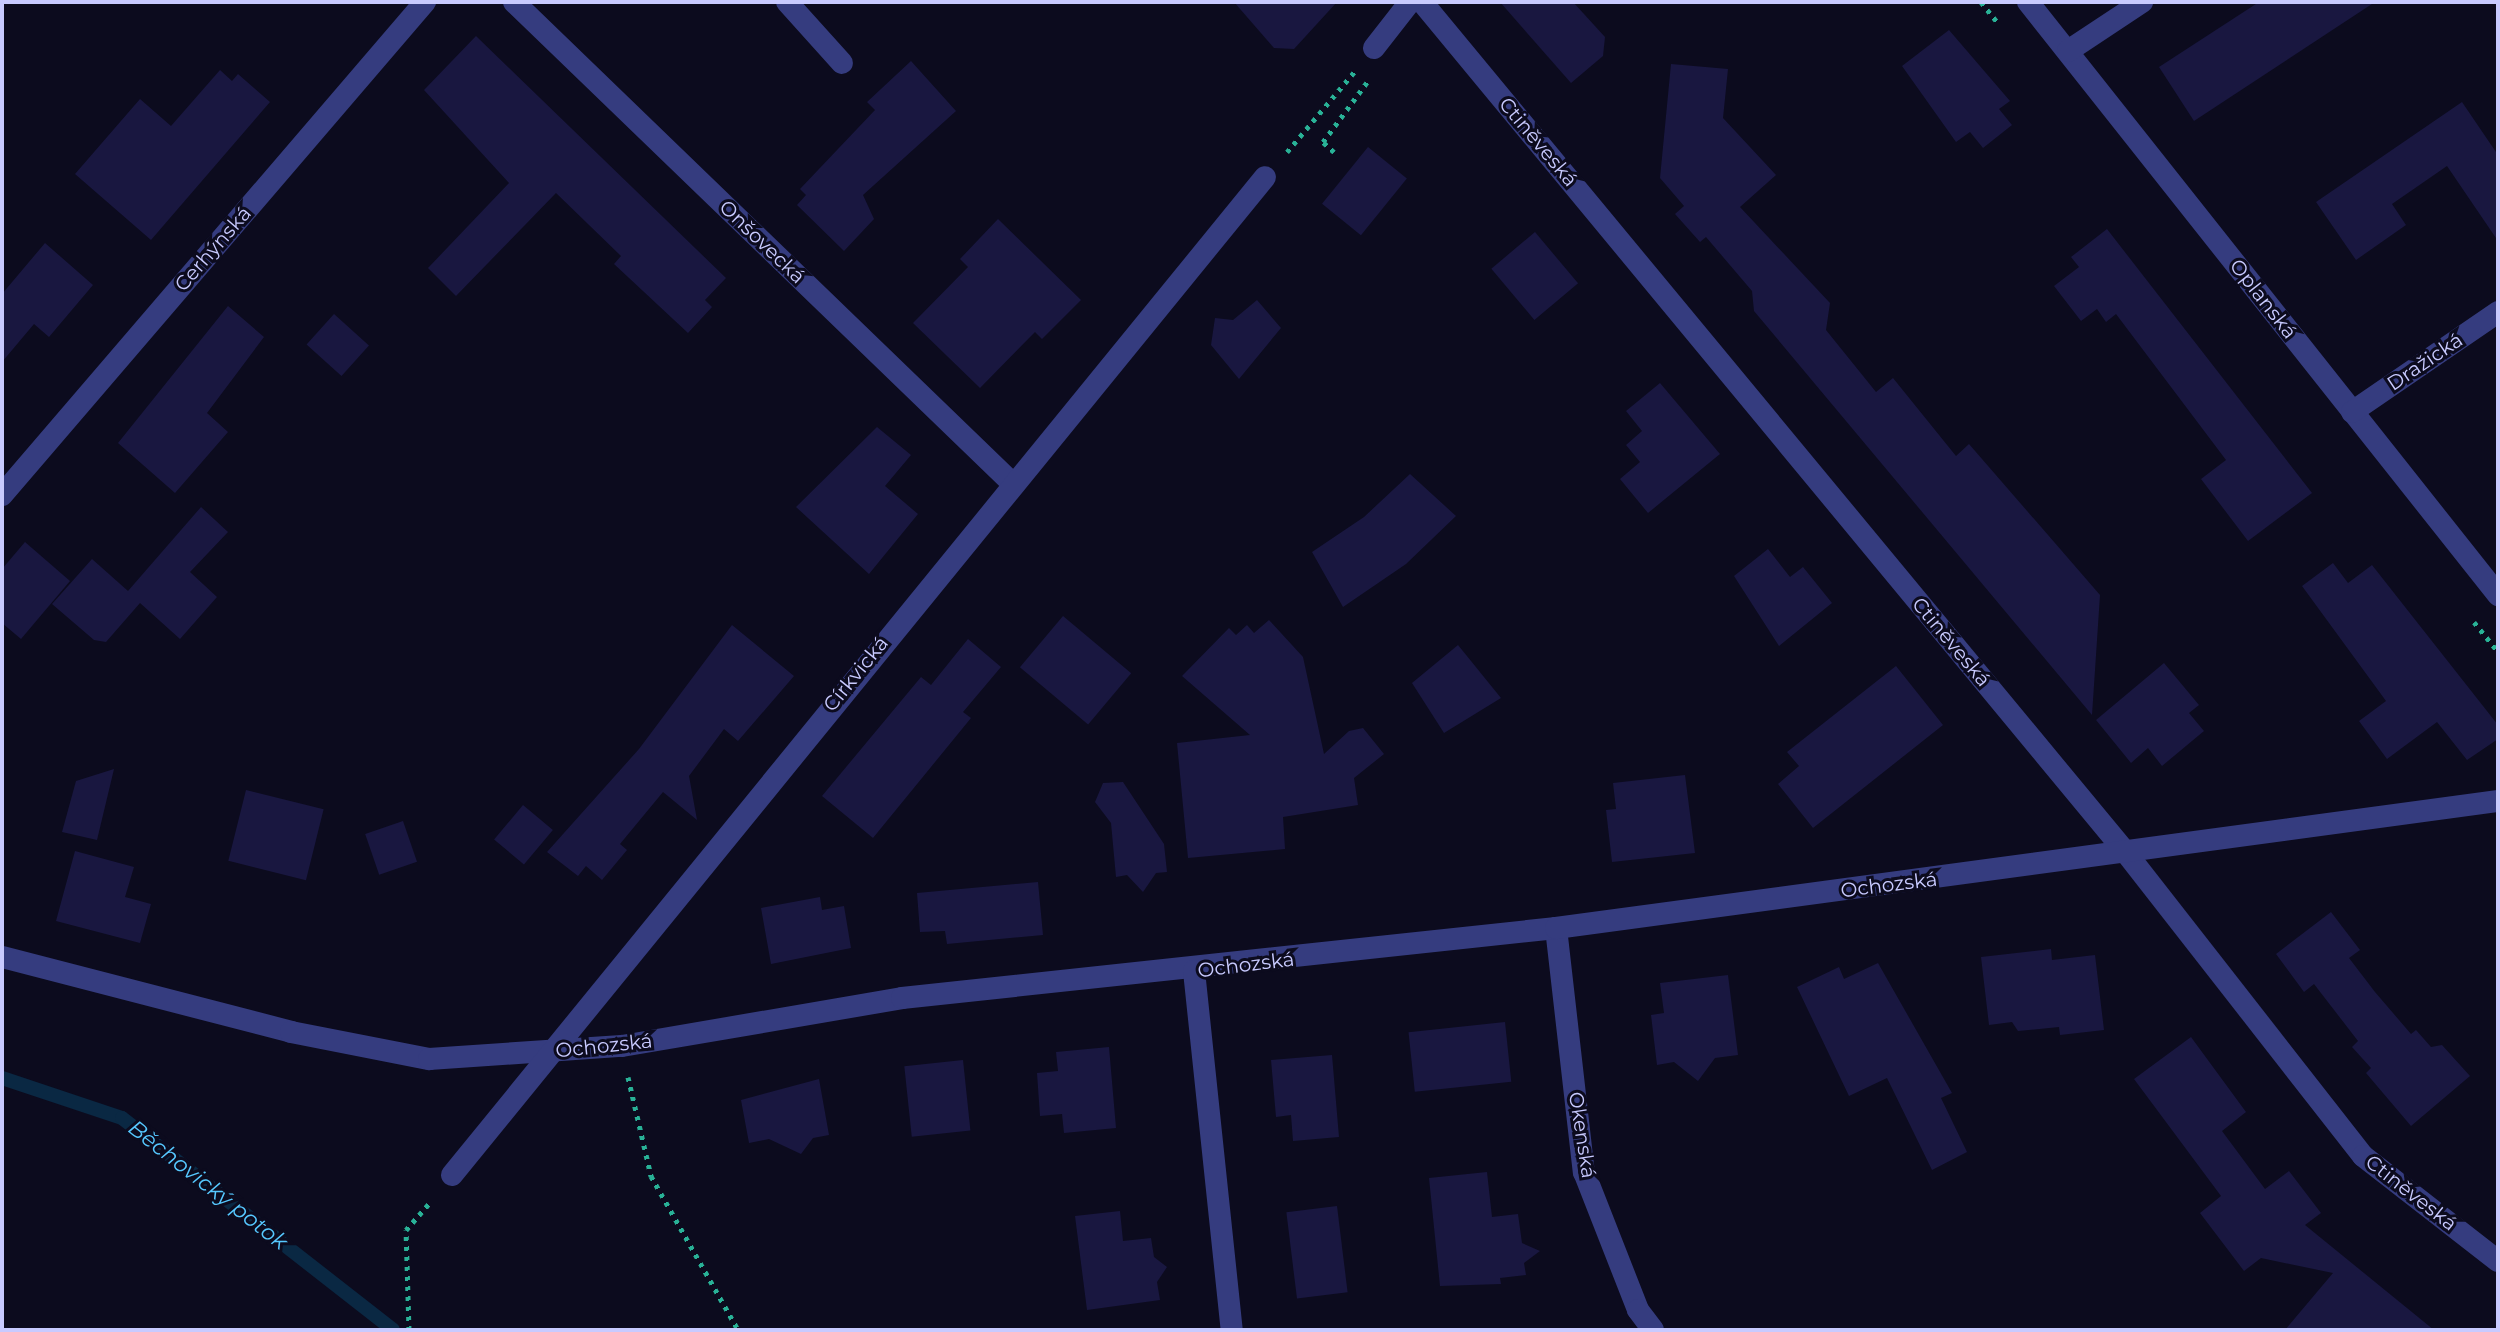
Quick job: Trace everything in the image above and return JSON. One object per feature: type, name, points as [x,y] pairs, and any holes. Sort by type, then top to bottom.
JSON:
[{"type":"street","name":"Cerhýnská","points":[[2,495],[425,2]]},
{"type":"street","name":"Onšovecká","points":[[514,2],[1011,482]]},
{"type":"street","points":[[787,2],[842,63]]},
{"type":"street","name":"Ctiněveská","points":[[1422,2],[2127,854],[2363,1156],[2498,1261]]},
{"type":"street","name":"Oplanská","points":[[2028,2],[2498,595]]},
{"type":"street","points":[[2068,51],[2142,2]]},
{"type":"street","points":[[1374,48],[1404,9]]},
{"type":"street","name":"Církvická","points":[[452,1175],[1011,482],[1265,177]]},
{"type":"street","name":"Dražická","points":[[2352,412],[2498,312]]},
{"type":"street","name":"Ochozská","points":[[2,957],[291,1032],[429,1059],[622,1046],[902,998],[1194,971],[1556,928],[2127,854],[2498,801]]},
{"type":"street","name":"Okenská","points":[[1556,928],[1584,1172],[1638,1310],[1653,1330]]},
{"type":"street","points":[[1194,971],[1232,1330]]},
{"type":"path","points":[[1334,152],[1323,142],[1389,53],[1404,9]]},
{"type":"path","points":[[1265,177],[1374,48]]},
{"type":"path","points":[[622,1046],[651,1176],[738,1330]]},
{"type":"path","points":[[410,1328],[406,1230],[452,1175]]},
{"type":"building","points":[[1234,2],[1337,2],[1294,49],[1274,48]]},
{"type":"building","points":[[1500,2],[1573,2],[1605,37],[1603,56],[1571,83]]},
{"type":"building","points":[[2259,2],[2375,2],[2194,121],[2159,67]]},
{"type":"building","points":[[1949,30],[2010,101],[1999,109],[2012,125],[1983,148],[1970,132],[1956,142],[1902,66]]},
{"type":"building","points":[[476,36],[726,278],[705,300],[712,307],[688,333],[614,264],[621,256],[556,193],[456,296],[428,268],[509,183],[424,90]]},
{"type":"building","points":[[911,61],[956,111],[863,195],[874,219],[844,251],[797,205],[806,195],[800,189],[875,110],[867,102]]},
{"type":"building","points":[[1671,64],[1728,69],[1723,118],[1776,175],[1740,207],[1830,303],[1826,330],[1876,392],[1893,378],[1956,456],[1969,444],[2100,595],[2092,715],[1754,311],[1752,291],[1706,237],[1700,242],[1675,214],[1684,206],[1660,178]]},
{"type":"building","points":[[220,70],[232,81],[238,74],[270,102],[151,240],[75,174],[140,99],[171,126]]},
{"type":"building","points":[[2462,102],[2498,155],[2498,241],[2447,166],[2392,204],[2406,225],[2356,260],[2316,202]]},
{"type":"building","points":[[1368,147],[1407,178],[1361,235],[1322,204]]},
{"type":"building","points":[[998,219],[1081,300],[1042,339],[1035,332],[980,388],[913,323],[968,267],[960,259]]},
{"type":"building","points":[[2107,229],[2312,493],[2248,541],[2201,479],[2226,460],[2116,314],[2106,322],[2097,309],[2081,321],[2054,286],[2079,267],[2071,257]]},
{"type":"building","points":[[1535,232],[1578,283],[1534,320],[1491,269]]},
{"type":"building","points":[[45,243],[93,285],[49,337],[34,324],[2,362],[2,294]]},
{"type":"building","points":[[1257,300],[1281,328],[1239,379],[1211,345],[1215,318],[1233,320]]},
{"type":"building","points":[[228,306],[264,337],[207,413],[228,432],[175,493],[118,443]]},
{"type":"building","points":[[334,314],[369,345],[341,376],[307,344]]},
{"type":"building","points":[[1660,383],[1720,454],[1648,513],[1620,479],[1640,462],[1626,445],[1642,431],[1626,411]]},
{"type":"building","points":[[877,427],[911,455],[885,486],[918,514],[869,574],[796,507]]},
{"type":"building","points":[[1410,474],[1456,516],[1406,564],[1343,607],[1312,552],[1364,517]]},
{"type":"building","points":[[201,507],[228,532],[190,572],[217,597],[180,639],[140,603],[106,642],[94,640],[52,604],[92,559],[128,591]]},
{"type":"building","points":[[25,542],[70,581],[21,639],[2,623],[2,569]]},
{"type":"building","points":[[1768,549],[1790,577],[1803,567],[1832,603],[1779,646],[1734,576]]},
{"type":"building","points":[[2333,563],[2348,583],[2372,565],[2498,725],[2498,739],[2467,760],[2437,722],[2387,759],[2359,721],[2386,701],[2302,586]]},
{"type":"building","points":[[1063,616],[1131,673],[1088,725],[1020,667]]},
{"type":"building","points":[[1269,620],[1303,657],[1324,754],[1349,731],[1363,728],[1384,754],[1354,778],[1358,805],[1283,817],[1285,849],[1188,858],[1177,743],[1250,735],[1182,676],[1229,628],[1236,635],[1247,625],[1254,633]]},
{"type":"building","points":[[732,625],[794,676],[738,741],[724,729],[689,776],[697,820],[663,792],[620,844],[627,850],[602,880],[586,866],[578,876],[547,852],[639,749]]},
{"type":"building","points":[[968,639],[1001,667],[963,712],[971,718],[873,838],[822,796],[921,677],[931,685]]},
{"type":"building","points":[[1458,645],[1501,698],[1444,733],[1412,683]]},
{"type":"building","points":[[2164,663],[2199,705],[2189,713],[2204,731],[2162,766],[2148,748],[2131,763],[2096,720]]},
{"type":"building","points":[[1896,666],[1943,725],[1813,828],[1778,784],[1799,766],[1787,752]]},
{"type":"building","points":[[114,769],[97,840],[62,832],[76,781]]},
{"type":"building","points":[[1685,775],[1695,853],[1612,862],[1606,810],[1616,809],[1613,783]]},
{"type":"building","points":[[1123,782],[1164,844],[1167,872],[1156,873],[1143,892],[1127,875],[1116,877],[1111,823],[1095,802],[1103,783]]},
{"type":"building","points":[[246,790],[324,809],[306,880],[228,861]]},
{"type":"building","points":[[523,805],[553,830],[524,865],[494,839]]},
{"type":"building","points":[[403,821],[417,862],[379,875],[365,834]]},
{"type":"building","points":[[75,851],[134,867],[125,897],[151,904],[140,943],[56,921]]},
{"type":"building","points":[[1038,882],[1043,935],[947,944],[945,931],[920,932],[917,893]]},
{"type":"building","points":[[820,897],[822,910],[844,906],[851,948],[771,964],[761,908]]},
{"type":"building","points":[[2331,912],[2360,950],[2349,958],[2375,992],[2411,1034],[2416,1030],[2431,1047],[2442,1045],[2470,1076],[2411,1126],[2366,1073],[2371,1068],[2352,1047],[2358,1041],[2314,984],[2304,992],[2276,954]]},
{"type":"building","points":[[2051,949],[2052,960],[2095,955],[2104,1030],[2060,1035],[2059,1027],[2018,1031],[2012,1022],[1989,1025],[1981,957]]},
{"type":"building","points":[[1878,963],[1952,1093],[1941,1098],[1967,1152],[1932,1170],[1887,1078],[1849,1096],[1797,987],[1839,967],[1844,979]]},
{"type":"building","points":[[1728,975],[1738,1055],[1715,1058],[1698,1081],[1674,1062],[1657,1065],[1651,1015],[1664,1013],[1660,983]]},
{"type":"building","points":[[1505,1022],[1511,1082],[1415,1092],[1409,1032]]},
{"type":"building","points":[[2191,1037],[2246,1112],[2222,1131],[2265,1189],[2289,1171],[2321,1213],[2305,1225],[2434,1330],[2285,1330],[2333,1273],[2261,1258],[2244,1271],[2200,1213],[2221,1196],[2134,1079]]},
{"type":"building","points":[[1109,1047],[1116,1128],[1064,1133],[1062,1114],[1040,1116],[1037,1073],[1058,1071],[1056,1052]]},
{"type":"building","points":[[1332,1055],[1339,1137],[1293,1141],[1291,1115],[1276,1117],[1271,1060]]},
{"type":"building","points":[[963,1060],[970,1131],[912,1137],[904,1066]]},
{"type":"building","points":[[819,1079],[829,1135],[813,1138],[801,1154],[769,1139],[749,1143],[741,1100]]},
{"type":"building","points":[[1487,1172],[1492,1217],[1518,1214],[1522,1243],[1540,1251],[1524,1263],[1526,1275],[1500,1278],[1501,1284],[1440,1286],[1429,1178]]},
{"type":"building","points":[[1337,1206],[1348,1292],[1297,1299],[1286,1212]]},
{"type":"building","points":[[1120,1211],[1123,1241],[1151,1238],[1154,1257],[1167,1267],[1157,1282],[1160,1300],[1087,1310],[1075,1216]]},
{"type":"waterway","name":"Běchovický potok","points":[[2,1078],[122,1118],[393,1330]]}]
